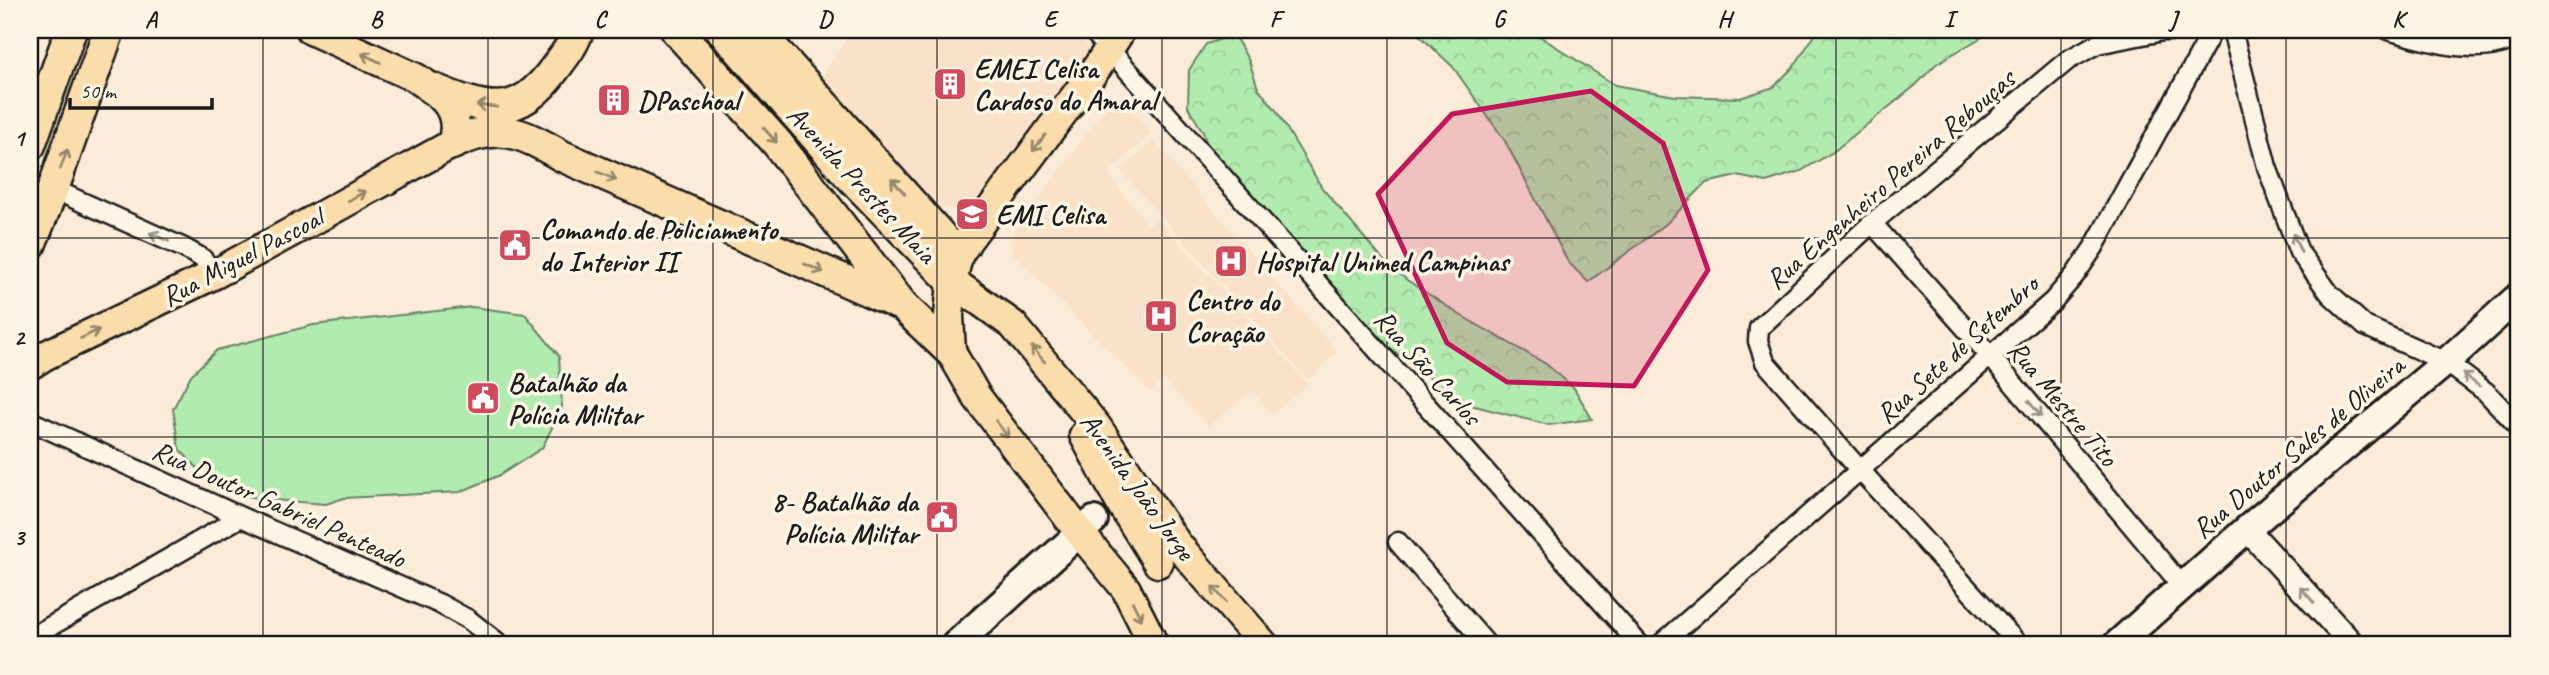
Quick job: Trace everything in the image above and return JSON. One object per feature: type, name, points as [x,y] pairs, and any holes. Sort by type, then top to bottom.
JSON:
[{"type":"highway","points":[[30,145],[71,30]]},
{"type":"highway","points":[[30,245],[53,189],[109,30]]},
{"type":"highway","name":"Avenida Prestes Maia","points":[[676,30],[777,143],[903,306]]},
{"type":"highway","name":"Avenida Prestes Maia","points":[[722,30],[848,174],[952,281]]},
{"type":"highway","points":[[757,30],[947,243],[956,247],[964,245]]},
{"type":"highway","points":[[431,88],[474,104],[506,107],[530,95],[545,82],[576,33]]},
{"type":"highway","points":[[545,82],[541,97],[543,126],[547,137],[562,156]]},
{"type":"highway","points":[[452,144],[486,131],[514,133],[532,139],[562,156],[903,306],[951,352]]},
{"type":"main road","points":[[311,30],[416,78],[431,88],[444,101],[455,119],[456,132],[452,144]]},
{"type":"main road","points":[[1108,36],[958,256],[952,281],[949,316],[951,352],[977,397],[1087,526],[1126,589],[1154,645]]},
{"type":"main road","name":"Rua Miguel Pascoal","points":[[30,365],[215,274],[452,144]]},
{"type":"main road","name":"Avenida Prestes Maia","points":[[952,281],[1013,326]]},
{"type":"main road","name":"Rua Doutor Sales de Oliveira","points":[[2116,645],[2248,529],[2446,362],[2519,296]]},
{"type":"main road","name":"Avenida João Jorge","points":[[1013,326],[1097,427],[1177,544],[1264,645]]},
{"type":"main road","points":[[1061,381],[1083,433],[1112,488],[1158,563]]},
{"type":"main road","points":[[955,645],[1087,526]]},
{"type":"street","name":"Rua Engenheiro Pereira Rebouças","points":[[1860,470],[1765,362],[1758,341],[1759,328],[1872,223],[2068,60],[2097,44],[2184,30]]},
{"type":"street","name":"Rua Sete de Setembro","points":[[1660,645],[2053,301],[2094,247],[2213,30]]},
{"type":"street","points":[[2232,30],[2267,167],[2300,252],[2330,294],[2365,326],[2446,362],[2486,392],[2519,427]]},
{"type":"street","points":[[2388,30],[2444,44],[2472,38],[2506,44],[2519,36]]},
{"type":"street","name":"Rua São Carlos","points":[[1108,36],[1640,645]]},
{"type":"street","points":[[53,189],[184,248],[202,258],[215,274]]},
{"type":"street","name":"Rua Mestre Tito","points":[[1872,223],[1991,357],[2183,587]]},
{"type":"street","name":"Rua Doutor Gabriel Penteado","points":[[30,421],[440,604],[469,620],[501,645]]},
{"type":"street","points":[[1860,470],[2019,645]]},
{"type":"street","points":[[30,638],[241,517]]},
{"type":"street","points":[[2248,529],[2353,645]]},
{"type":"street","points":[[1398,542],[1487,645]]},
{"type":"highlighted area","points":[[1591,91],[1663,143],[1708,270],[1634,386],[1507,382],[1447,343],[1378,194],[1452,114]]},
{"type":"shaded area","points":[[853,30],[1074,30],[1097,57],[974,213],[935,207],[820,79]]},
{"type":"shaded area","name":"Centro do Coração","points":[[1125,101],[1152,133],[1108,173],[1148,225],[1157,218],[1308,384],[1273,414],[1252,391],[1208,427],[1164,379],[1150,392],[1012,253],[1011,237],[1106,107]]},
{"type":"shaded area","name":"Hospital Unimed Campinas","points":[[1153,141],[1338,352],[1308,380],[1120,171]]},
{"type":"green space","points":[[1414,30],[1530,30],[1615,85],[1675,96],[1740,98],[1774,87],[1794,66],[1818,30],[1994,30],[1936,64],[1916,85],[1833,152],[1801,171],[1766,182],[1737,176],[1706,183],[1666,224],[1588,282],[1568,262],[1505,141],[1453,67]]},
{"type":"green space","points":[[1234,35],[1249,61],[1258,88],[1276,110],[1322,188],[1383,260],[1407,280],[1460,315],[1546,364],[1574,388],[1592,419],[1549,425],[1467,404],[1390,349],[1338,305],[1212,160],[1203,132],[1188,107],[1189,70],[1206,44]]},
{"type":"green space","points":[[472,307],[525,314],[559,356],[562,407],[542,448],[500,475],[460,492],[344,498],[326,504],[259,499],[215,486],[179,449],[173,409],[191,375],[217,350],[313,325]]},
{"type":"place","name":"EMEI Celisa Cardoso do Amaral","points":[[950,84]]},
{"type":"place","name":"DPaschoal","points":[[614,100]]},
{"type":"place","name":"EMI Celisa","points":[[972,214]]},
{"type":"place","name":"Comando de Policiamento do Interior II","points":[[515,245]]},
{"type":"place","name":"Hospital Unimed Campinas","points":[[1231,261]]},
{"type":"place","name":"Centro do Coração","points":[[1161,316]]},
{"type":"place","name":"Batalhão da Polícia Militar","points":[[483,398]]},
{"type":"place","name":"8- Batalhão da Polícia Militar","points":[[942,517]]}]
